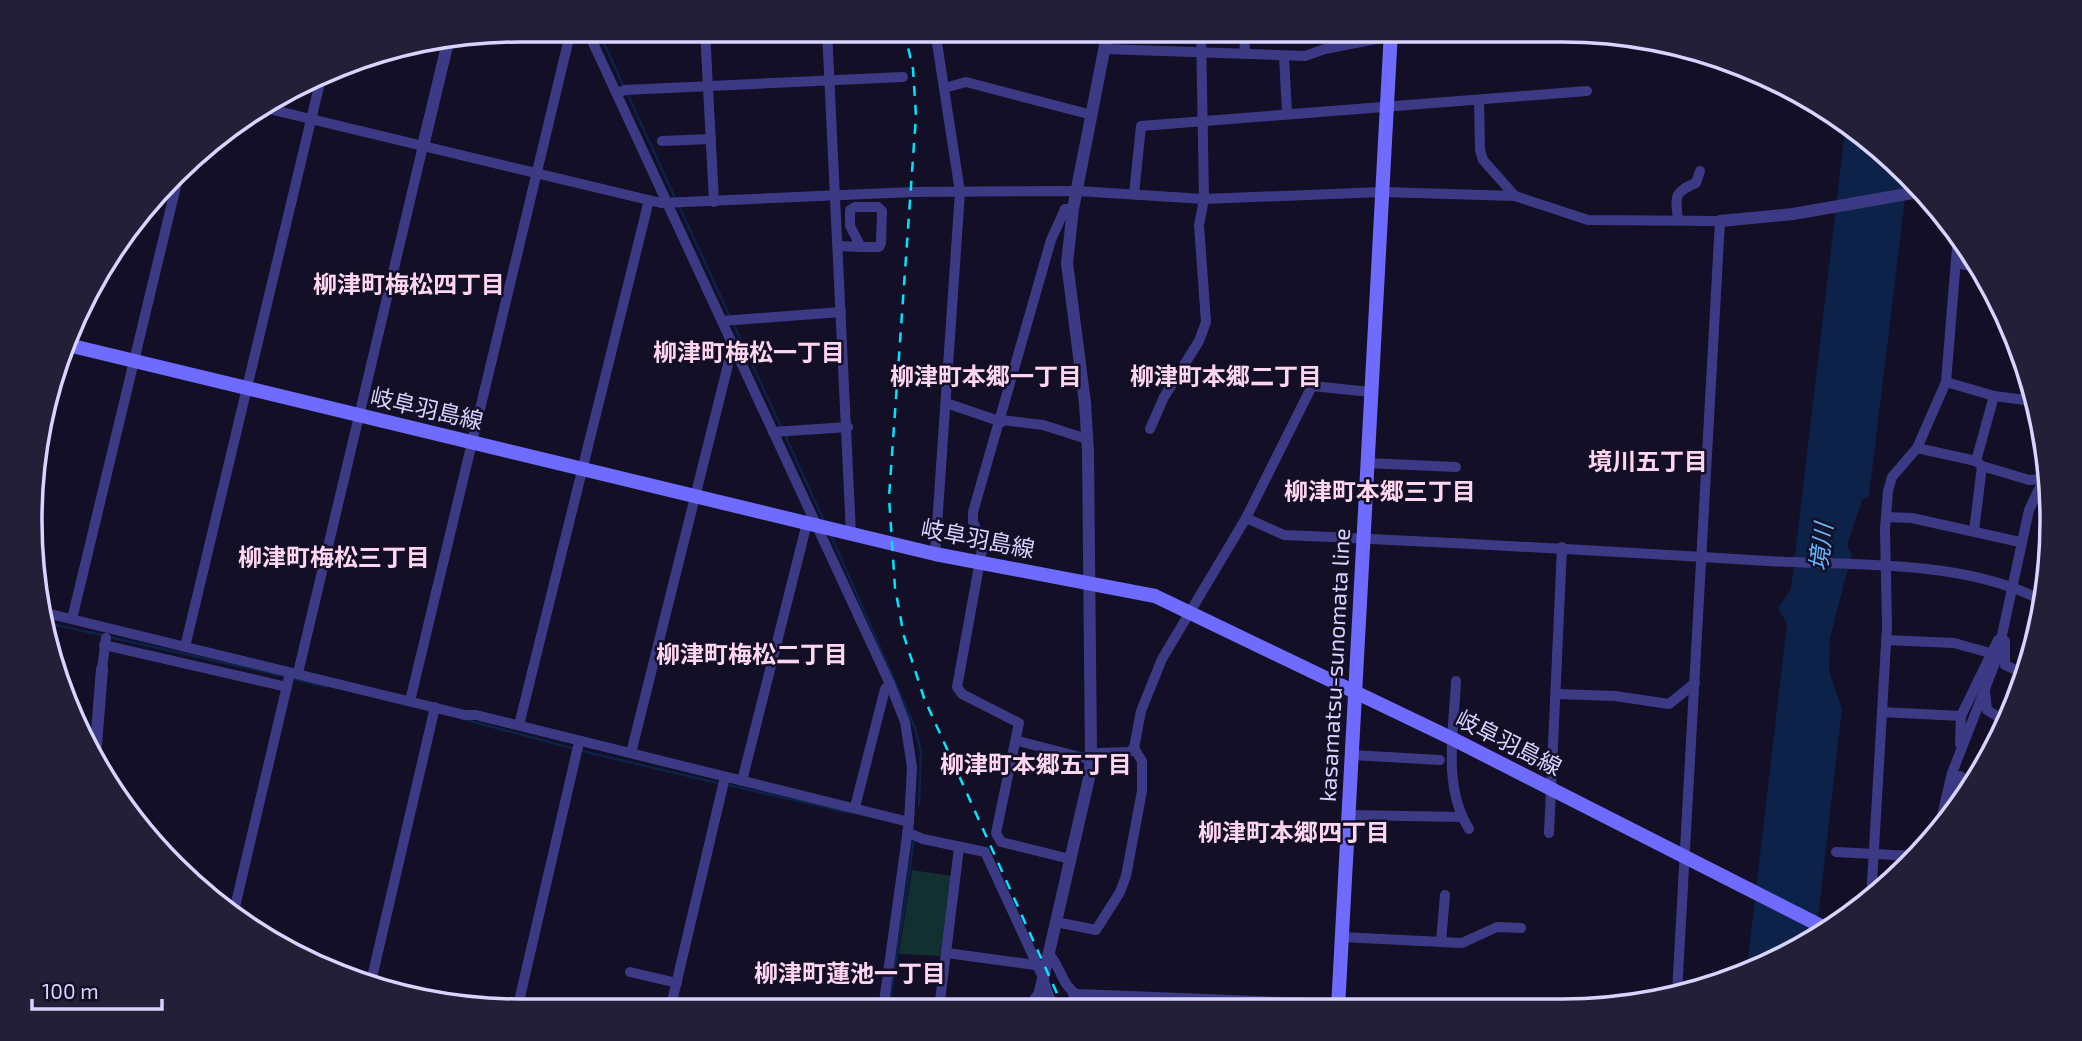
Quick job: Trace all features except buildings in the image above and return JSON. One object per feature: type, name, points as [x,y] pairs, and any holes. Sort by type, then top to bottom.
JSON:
[{"type":"main road","name":"kasamatsu-sunomata line","points":[[1338,999],[1391,42]]},
{"type":"main road","name":"岐阜羽島線","points":[[74,347],[935,554],[1155,596],[1459,742],[1818,924]]},
{"type":"street","points":[[410,701],[568,42]]},
{"type":"street","points":[[593,42],[735,348],[811,524],[890,684],[909,742],[912,766],[908,827],[884,999]]},
{"type":"street","points":[[706,42],[714,202]]},
{"type":"street","points":[[828,42],[851,534]]},
{"type":"street","points":[[935,554],[960,192],[937,42]]},
{"type":"street","points":[[1038,999],[1089,778],[1091,755],[1087,439],[1085,403],[1068,287],[1069,235],[1106,42]]},
{"type":"street","points":[[1150,429],[1164,397],[1199,341],[1206,322],[1199,225],[1204,199],[1202,42]]},
{"type":"street","points":[[1244,42],[1245,54]]},
{"type":"street","points":[[1105,48],[1202,54],[1305,56],[1354,42]]},
{"type":"street","points":[[236,905],[287,687],[294,673],[359,415],[447,48]]},
{"type":"street","points":[[1284,56],[1287,113]]},
{"type":"street","points":[[617,93],[625,90],[903,77]]},
{"type":"street","points":[[944,88],[966,82],[1093,115]]},
{"type":"street","points":[[185,647],[319,86]]},
{"type":"street","points":[[1134,194],[1141,126],[1587,91]]},
{"type":"street","points":[[1479,100],[1480,150],[1483,160],[1511,188],[1515,196]]},
{"type":"street","points":[[274,110],[668,203],[960,192],[1077,191],[1204,199],[1382,192],[1515,196],[1588,220],[1720,221],[1828,209],[1911,194]]},
{"type":"street","points":[[662,141],[711,139]]},
{"type":"street","points":[[1678,219],[1679,190],[1696,183],[1700,171]]},
{"type":"street","points":[[72,619],[175,189]]},
{"type":"street","points":[[519,725],[585,469],[649,200]]},
{"type":"street","points":[[1070,859],[1001,842],[996,833],[1018,741],[1019,723],[962,694],[957,687],[983,544],[973,522],[973,512],[1002,421],[1051,240],[1065,209],[1073,209]]},
{"type":"street","points":[[1677,985],[1720,221]]},
{"type":"street","points":[[838,246],[861,247]]},
{"type":"street","points":[[1872,884],[1886,640],[1886,517],[1892,477],[1917,448],[1946,382],[1957,252]]},
{"type":"street","points":[[1956,263],[1965,265]]},
{"type":"street","points":[[722,321],[841,312]]},
{"type":"street","points":[[631,753],[731,354],[735,348]]},
{"type":"street","points":[[1946,382],[1994,396],[2025,400]]},
{"type":"street","points":[[1018,741],[1084,758],[1129,752],[1134,748],[1141,711],[1162,659],[1246,518],[1311,386],[1371,392]]},
{"type":"street","points":[[1974,531],[1979,464],[1994,396]]},
{"type":"street","points":[[946,403],[1002,421],[1043,425],[1087,439]]},
{"type":"street","points":[[773,432],[848,427]]},
{"type":"street","points":[[1917,448],[2029,480],[2038,478]]},
{"type":"street","points":[[1367,463],[1456,467]]},
{"type":"street","points":[[1945,806],[1963,742],[1985,689],[2001,639],[2020,542],[2029,510],[2039,491]]},
{"type":"street","points":[[1886,517],[1912,518],[2020,542]]},
{"type":"street","points":[[1246,518],[1284,535],[1562,547],[1942,570],[2011,587],[2034,597]]},
{"type":"street","points":[[742,781],[811,524]]},
{"type":"street","points":[[1549,833],[1562,547]]},
{"type":"street","points":[[51,614],[855,807],[959,848],[985,852],[1049,999]]},
{"type":"street","points":[[2004,624],[2005,665],[2016,670]]},
{"type":"street","points":[[96,742],[104,645],[108,629]]},
{"type":"street","points":[[1952,797],[1961,776],[1961,716],[1990,653],[2001,639]]},
{"type":"street","points":[[1886,640],[1954,643],[1990,653]]},
{"type":"street","points":[[104,645],[287,687]]},
{"type":"street","points":[[1456,681],[1459,742],[1452,772],[1462,817],[1469,829]]},
{"type":"street","points":[[1556,694],[1615,696],[1669,704],[1695,683]]},
{"type":"street","points":[[855,807],[885,689],[890,684]]},
{"type":"street","points":[[1963,742],[1987,710],[1985,689]]},
{"type":"street","points":[[372,976],[435,707]]},
{"type":"street","points":[[1987,710],[1998,717]]},
{"type":"street","points":[[1882,712],[1961,716]]},
{"type":"street","points":[[520,999],[579,742]]},
{"type":"street","points":[[1056,922],[1096,930],[1120,892],[1142,791],[1142,761],[1134,748]]},
{"type":"street","points":[[1352,755],[1440,760]]},
{"type":"street","points":[[673,999],[725,776]]},
{"type":"street","points":[[1349,816],[1462,817]]},
{"type":"street","points":[[940,999],[959,848]]},
{"type":"street","points":[[1836,852],[1902,857]]},
{"type":"street","points":[[1441,942],[1445,895]]},
{"type":"street","points":[[1342,937],[1462,943],[1481,932],[1497,927],[1521,928]]},
{"type":"street","points":[[947,953],[1035,965]]},
{"type":"street","points":[[1048,953],[1074,999]]},
{"type":"street","points":[[630,972],[677,983]]},
{"type":"street","points":[[1032,999],[1041,985]]},
{"type":"street","points":[[1073,993],[1150,999]]},
{"type":"green space","points":[[912,870],[952,876],[942,956],[899,954]]},
{"type":"water","name":"境川","points":[[1844,135],[1906,188],[1903,215],[1869,496],[1862,500],[1848,542],[1848,549],[1852,553],[1830,638],[1829,671],[1842,709],[1817,924],[1748,962],[1787,623],[1778,608],[1791,589]]},
{"type":"waterway","points":[[603,42],[623,85]]},
{"type":"waterway","points":[[628,95],[676,200]]},
{"type":"waterway","points":[[679,206],[730,317]]},
{"type":"waterway","points":[[733,323],[782,429]]},
{"type":"waterway","points":[[785,435],[824,521]]},
{"type":"waterway","points":[[830,533],[915,728],[921,752],[919,805]]},
{"type":"waterway","points":[[53,625],[102,635]]},
{"type":"waterway","points":[[109,637],[287,677]]},
{"type":"waterway","points":[[293,679],[327,687]]},
{"type":"waterway","points":[[463,719],[575,749]]},
{"type":"waterway","points":[[582,751],[722,784]]},
{"type":"waterway","points":[[728,785],[851,813]]},
{"type":"waterway","points":[[890,999],[914,840]]},
{"type":"railway","points":[[907,42],[913,69],[916,116],[889,497],[895,588],[904,636],[924,698],[1059,999]]},
{"type":"district","name":"柳津町梅松四丁目","points":[[409,283]]},
{"type":"district","name":"柳津町梅松一丁目","points":[[749,351]]},
{"type":"district","name":"柳津町本郷一丁目","points":[[986,375]]},
{"type":"district","name":"柳津町本郷二丁目","points":[[1226,375]]},
{"type":"district","name":"境川五丁目","points":[[1648,460]]},
{"type":"district","name":"柳津町本郷三丁目","points":[[1380,490]]},
{"type":"district","name":"柳津町梅松三丁目","points":[[334,556]]},
{"type":"district","name":"柳津町梅松二丁目","points":[[752,653]]},
{"type":"district","name":"柳津町本郷五丁目","points":[[1036,763]]},
{"type":"district","name":"柳津町本郷四丁目","points":[[1294,831]]},
{"type":"district","name":"柳津町蓮池一丁目","points":[[850,972]]}]
